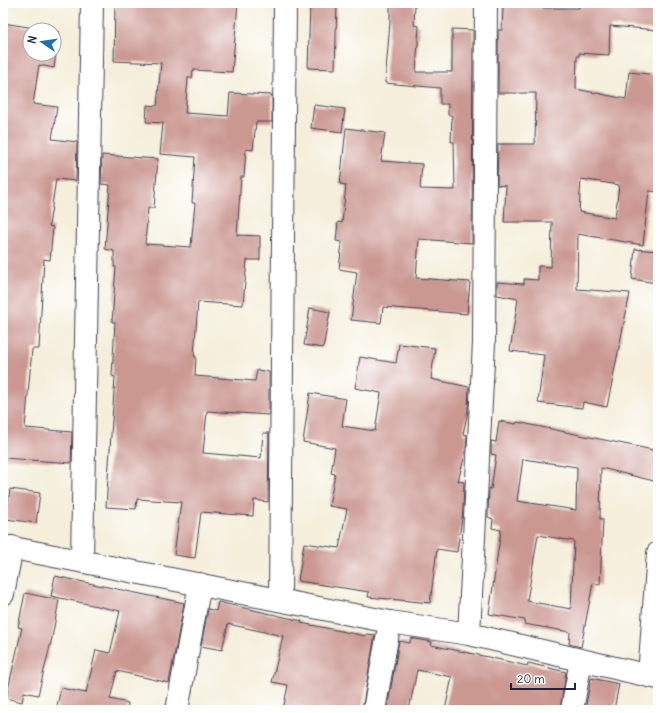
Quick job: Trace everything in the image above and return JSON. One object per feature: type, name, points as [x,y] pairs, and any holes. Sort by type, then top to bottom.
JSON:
[{"type":"street","points":[[82,561],[92,3]]},
{"type":"street","points":[[280,600],[285,3]]},
{"type":"street","points":[[469,634],[484,343],[486,3]]},
{"type":"street","points":[[3,594],[7,546],[390,622],[469,634],[653,677],[658,553]]},
{"type":"street","points":[[177,710],[200,584]]},
{"type":"street","points":[[374,710],[390,622]]},
{"type":"street","points":[[572,710],[581,660]]},
{"type":"building","points":[[115,3],[238,3],[232,72],[193,70],[192,78],[188,78],[185,113],[228,116],[230,93],[272,95],[272,122],[256,122],[253,150],[246,149],[244,177],[241,177],[237,235],[260,236],[260,260],[247,260],[243,305],[198,302],[194,356],[196,356],[195,376],[255,381],[257,370],[269,372],[269,415],[207,411],[203,453],[261,458],[263,433],[269,433],[268,502],[254,500],[253,516],[201,512],[195,558],[174,555],[181,502],[137,499],[136,509],[106,507],[115,377],[112,376],[115,322],[112,322],[116,267],[114,267],[114,251],[105,249],[110,185],[101,184],[102,155],[158,159],[154,208],[148,208],[145,244],[191,247],[195,203],[192,203],[195,157],[160,154],[163,123],[146,122],[147,105],[157,106],[161,63],[114,61]]},
{"type":"building","points":[[310,3],[337,3],[335,69],[308,68]]},
{"type":"building","points":[[390,3],[415,3],[414,25],[419,26],[416,72],[452,72],[452,29],[473,30],[472,243],[419,239],[416,278],[470,282],[467,314],[383,307],[381,323],[351,320],[357,272],[339,269],[342,242],[336,241],[338,222],[342,223],[346,185],[340,184],[346,128],[385,133],[381,161],[422,164],[420,189],[455,190],[454,142],[451,142],[452,115],[448,115],[448,104],[440,104],[440,88],[385,83]]},
{"type":"building","points":[[580,3],[658,3],[658,30],[610,26],[609,55],[579,53],[579,56],[577,56],[576,89],[626,99],[629,72],[658,75],[658,192],[649,191],[643,245],[578,234],[577,289],[630,293],[607,407],[583,402],[582,408],[538,403],[544,355],[510,351],[518,299],[497,295],[497,282],[524,284],[524,279],[538,280],[538,266],[551,267],[552,222],[504,222],[506,186],[497,185],[498,144],[535,144],[536,93],[498,93],[498,30],[502,30],[503,5],[533,6],[533,8],[579,8]],"holes":[[[581,179],[619,185],[615,218],[579,212]]]},
{"type":"building","points":[[3,23],[22,26],[22,62],[55,62],[54,68],[39,65],[33,104],[57,107],[52,139],[77,142],[76,181],[56,179],[49,226],[53,227],[50,260],[44,259],[39,349],[32,349],[25,428],[72,432],[71,463],[3,458]]},
{"type":"building","points":[[314,105],[345,109],[342,132],[311,128]]},
{"type":"building","points":[[635,249],[658,251],[656,283],[632,279]]},
{"type":"building","points":[[310,308],[330,312],[323,348],[304,345]]},
{"type":"building","points":[[399,344],[435,348],[431,379],[469,387],[468,411],[463,434],[467,435],[466,451],[458,481],[464,482],[463,511],[457,552],[437,549],[430,603],[368,597],[369,592],[298,581],[304,543],[339,548],[347,509],[329,506],[335,474],[331,473],[335,448],[303,442],[310,393],[346,399],[342,426],[375,431],[381,393],[355,388],[360,357],[396,363]]},
{"type":"building","points":[[499,421],[516,424],[517,422],[658,451],[654,481],[601,468],[600,519],[603,519],[600,585],[593,583],[581,647],[569,644],[570,632],[524,624],[525,620],[489,614],[501,530],[492,528],[493,519],[488,517],[489,488],[491,489],[496,455],[491,454],[491,441],[496,442]],"holes":[[[523,459],[577,467],[576,510],[517,501]],[[538,535],[574,541],[571,609],[527,601]]]},
{"type":"building","points":[[10,489],[40,493],[36,523],[6,519]]},
{"type":"building","points":[[55,576],[184,603],[169,683],[117,671],[110,699],[128,703],[127,710],[56,710],[61,688],[86,693],[96,650],[110,653],[120,611],[51,596]]},
{"type":"building","points":[[25,593],[59,600],[52,638],[38,695],[24,692],[22,702],[6,698],[22,628],[18,627]]},
{"type":"building","points":[[218,602],[302,621],[301,623],[366,636],[366,634],[375,635],[362,710],[283,710],[288,685],[272,682],[283,636],[228,624],[222,650],[201,646],[208,609],[216,611]]},
{"type":"building","points":[[411,638],[432,642],[431,645],[527,666],[528,663],[566,672],[560,710],[445,710],[452,677],[417,670],[409,710],[387,710],[399,641],[410,643]]},
{"type":"building","points":[[591,678],[619,684],[614,710],[585,710]]}]
